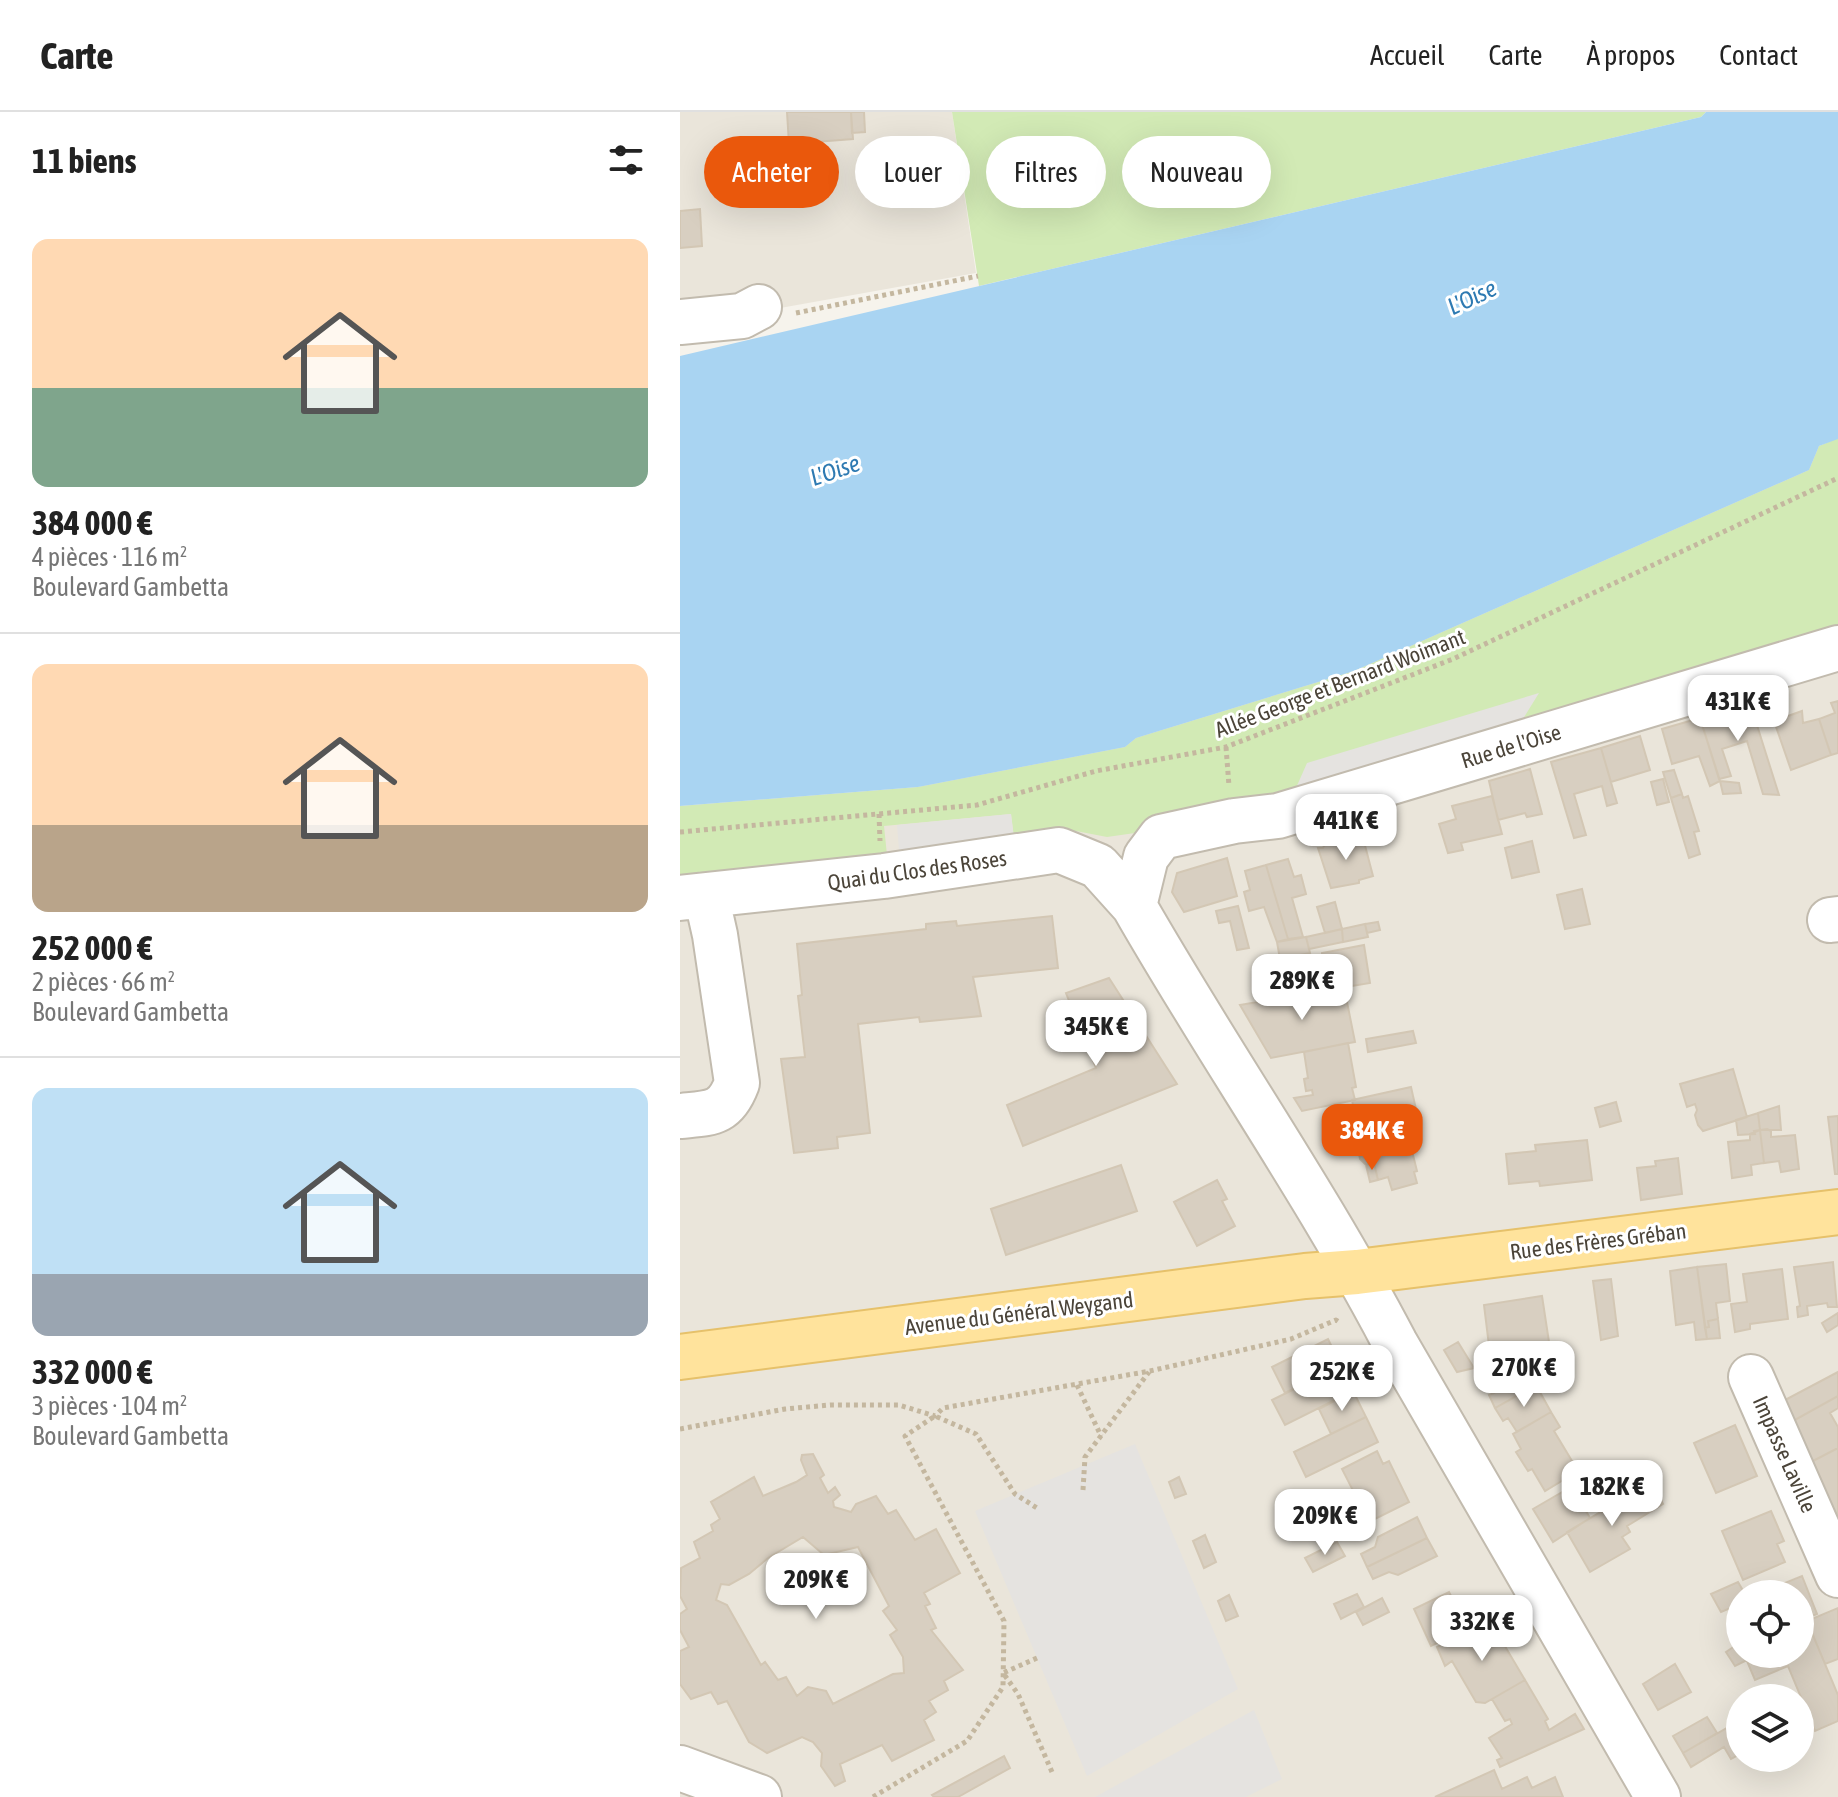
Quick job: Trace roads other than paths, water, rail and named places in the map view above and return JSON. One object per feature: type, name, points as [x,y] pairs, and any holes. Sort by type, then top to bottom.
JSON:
[{"type":"main road","name":"Rue des Frères Gréban","points":[[1357,1272],[1838,1212]]},
{"type":"main road","name":"Avenue du Général Weygand","points":[[680,1357],[1305,1276],[1357,1272]]},
{"type":"street","points":[[680,322],[742,316],[755,309]]},
{"type":"street","name":"Rue de l'Oise","points":[[1059,850],[1161,837],[1234,821],[1278,816],[1838,648]]},
{"type":"street","points":[[1134,906],[1146,857],[1161,837]]},
{"type":"street","points":[[1059,850],[1098,866],[1134,906],[1357,1272],[1658,1797]]},
{"type":"street","name":"Quai du Clos des Roses","points":[[693,897],[884,876],[1059,850]]},
{"type":"street","points":[[680,1116],[716,1112],[731,1100],[737,1083],[715,935],[693,897]]},
{"type":"street","name":"Impasse Laville","points":[[1751,1377],[1838,1575]]},
{"type":"street","points":[[680,1768],[759,1797]]},
{"type":"water","name":"L'Oise","points":[[1706,112],[1838,112],[1838,439],[1819,446],[1809,470],[1354,671],[1136,738],[1125,747],[918,787],[680,806],[680,356],[1701,117]]}]
